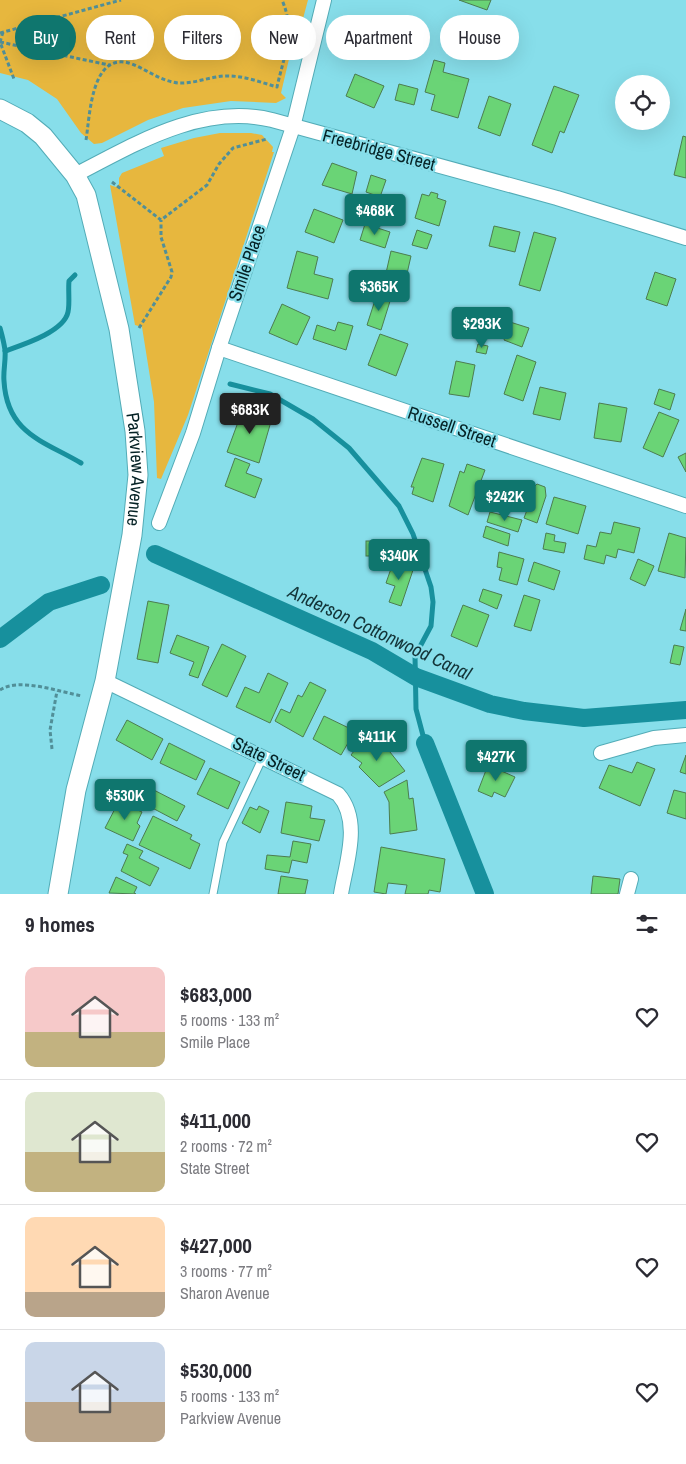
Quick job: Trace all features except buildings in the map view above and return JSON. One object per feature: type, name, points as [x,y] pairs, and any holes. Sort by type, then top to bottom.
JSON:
[{"type":"main road","name":"Parkview Avenue","points":[[0,108],[36,130],[75,175],[89,206],[118,329],[132,404],[138,475],[132,535],[105,681],[76,790],[58,894]]},
{"type":"street","name":"Smile Place","points":[[159,523],[193,432],[293,127],[324,0]]},
{"type":"street","name":"Freebridge Street","points":[[75,175],[166,130],[197,122],[245,116],[293,127],[557,198],[686,238]]},
{"type":"street","name":"Russell Street","points":[[219,348],[686,506]]},
{"type":"street","name":"State Street","points":[[105,681],[334,791],[345,802],[351,828],[341,894]]},
{"type":"street","points":[[601,752],[654,738],[686,735]]},
{"type":"street","points":[[627,894],[631,879]]},
{"type":"lane","points":[[213,894],[223,842],[263,757]]},
{"type":"path","points":[[14,79],[0,42],[1,32],[121,0]]},
{"type":"path","points":[[0,42],[110,65],[119,62],[129,63],[162,78],[179,83],[224,76],[242,77],[277,86],[290,31],[288,15],[282,0]]},
{"type":"path","points":[[86,140],[89,112],[96,85],[110,65]]},
{"type":"path","points":[[160,220],[207,186],[219,164],[233,148],[267,139]]},
{"type":"path","points":[[112,182],[160,220],[162,237],[172,272],[171,278],[139,328]]},
{"type":"path","points":[[0,690],[12,685],[24,684],[82,696]]},
{"type":"path","points":[[52,749],[50,730],[57,691]]},
{"type":"shaded area","points":[[0,0],[308,0],[304,15],[251,15],[251,60],[289,60],[281,93],[286,98],[276,103],[231,101],[183,108],[148,120],[102,143],[94,144],[81,133],[57,99],[28,80],[0,73]]},
{"type":"shaded area","points":[[220,133],[262,135],[273,147],[272,152],[274,152],[188,415],[161,479],[157,478],[154,402],[142,327],[135,325],[110,185],[116,187],[119,184],[119,178],[122,173],[164,156],[161,148],[194,138]]},
{"type":"waterway","points":[[5,351],[41,337],[59,326],[68,312],[69,281],[75,275]]},
{"type":"waterway","points":[[0,328],[5,350],[4,381],[12,413],[30,434],[81,463]]},
{"type":"waterway","points":[[230,384],[270,394],[313,419],[349,448],[399,506],[413,534],[431,587],[433,602],[431,626],[415,656],[416,709],[425,743]]},
{"type":"waterway","name":"Anderson Cottonwood Canal","points":[[155,554],[372,651],[416,677],[490,704],[524,711],[584,718],[686,710]]},
{"type":"waterway","name":"Anderson Cottonwood Canal","points":[[0,639],[49,602],[101,585]]},
{"type":"waterway","points":[[425,743],[485,894]]}]
